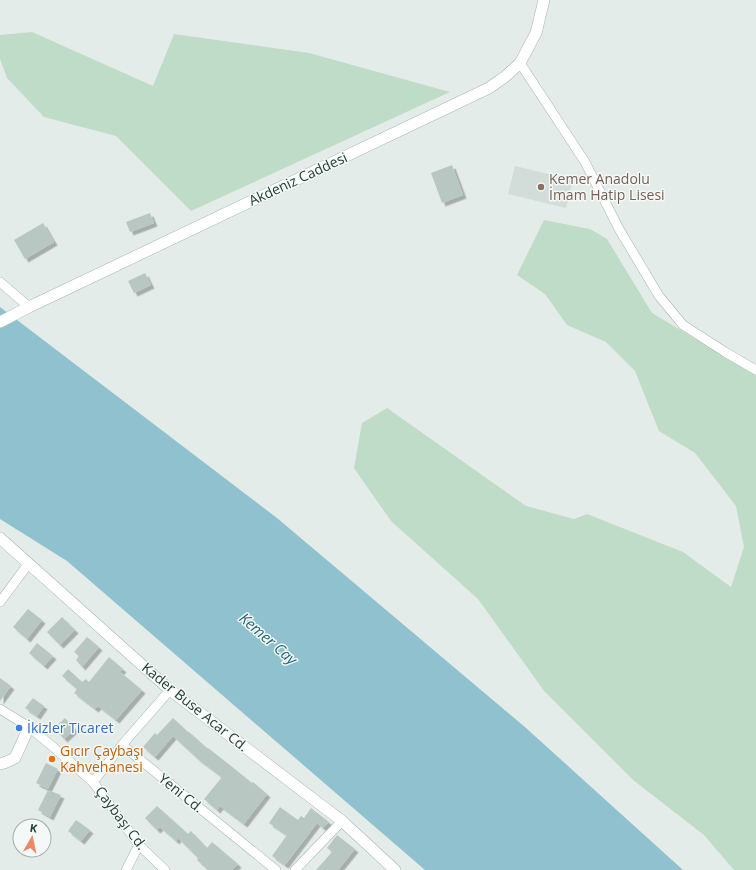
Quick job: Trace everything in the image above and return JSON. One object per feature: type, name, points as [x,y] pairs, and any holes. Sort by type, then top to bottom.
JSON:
[{"type":"street","name":"Akdeniz Caddesi","points":[[5,320],[29,307],[489,88],[506,76],[520,63],[536,33],[544,0]]},
{"type":"street","points":[[520,63],[585,162],[619,229],[659,296],[683,325],[756,370]]},
{"type":"street","points":[[0,282],[29,307]]},
{"type":"street","name":"Kader Buse Acar Cd.","points":[[0,538],[170,690],[342,821],[395,870]]},
{"type":"street","points":[[0,602],[29,563]]},
{"type":"street","points":[[93,782],[122,745],[170,690]]},
{"type":"street","name":"Çaybaşı Cd.","points":[[0,709],[29,727],[93,782],[139,845],[165,870]]},
{"type":"street","points":[[0,764],[15,758],[29,727]]},
{"type":"street","name":"Yeni Cd.","points":[[122,745],[276,870]]},
{"type":"street","points":[[295,870],[342,821]]},
{"type":"street","points":[[126,870],[139,845]]},
{"type":"shaded area","name":"Kemer Anadolu İmam Hatip Lisesi","points":[[515,166],[573,180],[566,208],[508,194]]},
{"type":"green space","points":[[32,32],[153,86],[174,34],[309,53],[450,92],[191,211],[116,136],[44,117],[7,78],[0,59],[0,35]]},
{"type":"green space","points":[[544,220],[590,229],[607,239],[652,313],[756,375],[756,870],[734,870],[704,835],[633,780],[545,692],[478,599],[391,521],[354,468],[362,423],[387,408],[526,506],[574,519],[587,514],[683,552],[731,587],[744,547],[736,506],[695,453],[659,431],[635,371],[606,342],[567,325],[545,294],[517,275]]},
{"type":"water","name":"Kemer Cay","points":[[0,307],[277,518],[526,728],[683,870],[425,870],[67,561],[0,519]]},
{"type":"building","points":[[452,165],[463,195],[442,203],[431,173]]},
{"type":"building","points":[[150,213],[154,223],[130,232],[126,222]]},
{"type":"building","points":[[43,223],[54,242],[25,259],[14,240]]},
{"type":"building","points":[[145,273],[151,285],[134,293],[128,281]]},
{"type":"building","points":[[28,609],[42,620],[27,639],[13,627]]},
{"type":"building","points":[[62,617],[75,630],[60,645],[47,632]]},
{"type":"building","points":[[87,637],[99,647],[82,667],[76,660],[79,656],[74,652]]},
{"type":"building","points":[[37,643],[53,656],[44,666],[29,653]]},
{"type":"building","points":[[109,657],[123,669],[120,672],[142,690],[116,720],[98,706],[95,709],[74,693],[77,689],[62,676],[68,669],[82,682],[86,679],[89,682]]},
{"type":"building","points":[[0,678],[11,686],[0,701]]},
{"type":"building","points":[[33,698],[44,706],[37,716],[25,708]]},
{"type":"building","points":[[65,718],[75,729],[64,739],[54,728]]},
{"type":"building","points":[[173,718],[207,748],[267,794],[244,824],[220,806],[217,810],[204,799],[222,777],[198,759],[173,736],[155,757],[143,747],[155,733],[157,735]]},
{"type":"building","points":[[46,763],[58,769],[48,789],[36,783]]},
{"type":"building","points":[[48,790],[61,795],[50,817],[38,810]]},
{"type":"building","points":[[157,806],[188,834],[191,831],[207,848],[212,842],[238,864],[232,870],[208,870],[178,838],[176,841],[160,827],[157,830],[145,818]]},
{"type":"building","points":[[280,807],[298,820],[301,816],[304,818],[311,808],[329,822],[323,828],[317,823],[285,865],[272,856],[287,835],[269,823]]},
{"type":"building","points":[[76,820],[90,830],[81,841],[68,831]]},
{"type":"building","points":[[337,835],[355,849],[338,870],[316,870],[332,852],[327,848]]},
{"type":"place","name":"Kemer Anadolu İmam Hatip Lisesi","points":[[541,187]]},
{"type":"place","name":"İkizler Ticaret","points":[[19,728]]},
{"type":"place","name":"Gıcır Çaybaşı Kahvehanesi","points":[[52,759]]}]
